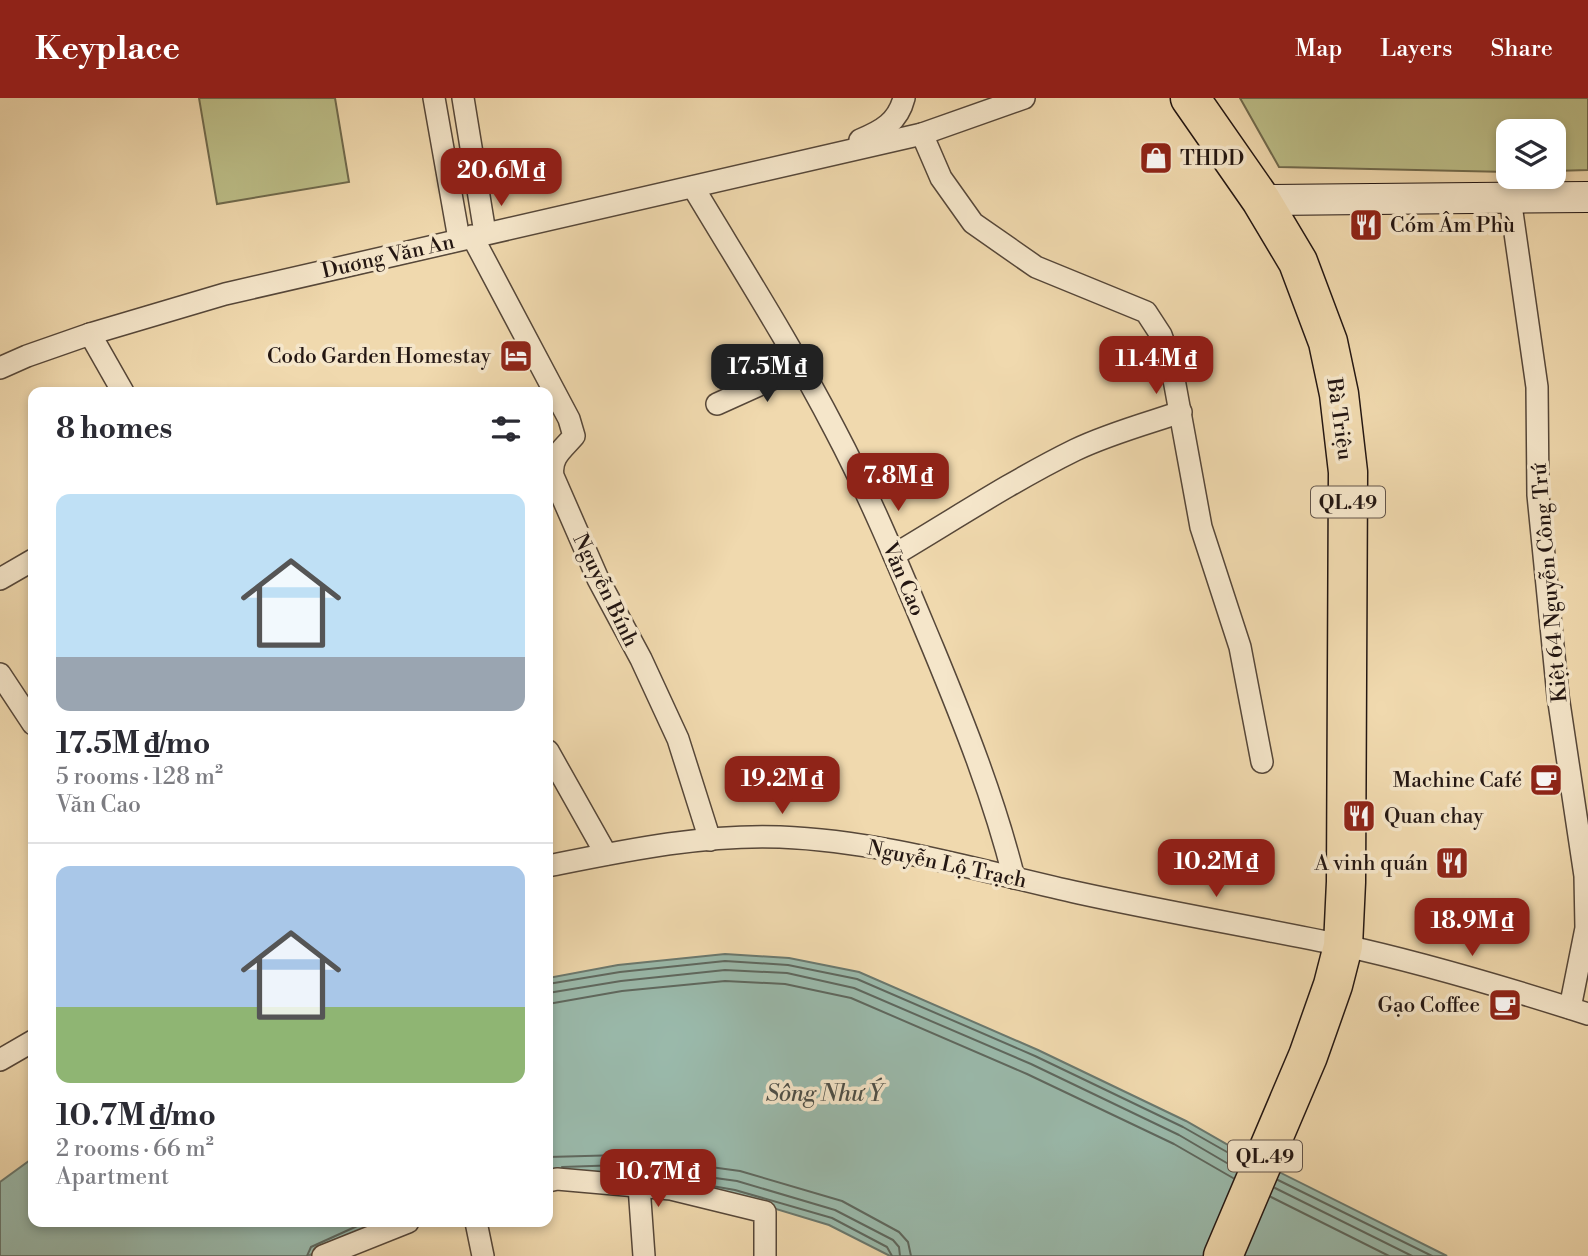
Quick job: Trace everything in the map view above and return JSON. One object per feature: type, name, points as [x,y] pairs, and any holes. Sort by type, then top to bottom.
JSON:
[{"type":"highway","name":"Bà Triệu","points":[[1190,98],[1261,201],[1298,262],[1328,342],[1339,394],[1348,472],[1346,882],[1343,946]]},
{"type":"highway","name":"QL.49","points":[[1223,1256],[1308,1056],[1333,985],[1343,946]]},
{"type":"street","points":[[434,98],[472,236]]},
{"type":"street","points":[[463,98],[472,236]]},
{"type":"street","points":[[831,156],[883,131],[896,118],[904,98]]},
{"type":"street","name":"Dương Văn An","points":[[0,368],[90,334],[225,294],[922,134],[1024,98]]},
{"type":"street","points":[[922,134],[941,178],[974,223],[1036,267],[1146,312],[1161,335],[1181,412],[1201,527],[1240,648],[1262,762]]},
{"type":"street","name":"Văn Cao","points":[[693,187],[801,366],[837,433],[894,555],[960,710],[1001,825],[1014,878]]},
{"type":"street","points":[[1261,201],[1588,197]]},
{"type":"street","name":"Kiệt 64 Nguyễn Công Trứ","points":[[1510,198],[1537,387],[1538,495],[1558,696],[1585,876],[1586,928],[1579,1011]]},
{"type":"street","name":"Nguyễn Bính","points":[[472,236],[552,387]]},
{"type":"street","points":[[90,334],[120,387]]},
{"type":"street","points":[[716,404],[801,366]]},
{"type":"street","name":"Nguyễn Bính","points":[[553,389],[569,419],[574,436],[557,453],[553,465]]},
{"type":"street","points":[[894,555],[1042,467],[1076,450],[1102,438],[1181,412]]},
{"type":"street","name":"Nguyễn Bính","points":[[553,476],[598,579],[678,739],[710,840]]},
{"type":"street","points":[[0,579],[28,563]]},
{"type":"street","points":[[0,674],[28,716]]},
{"type":"street","points":[[553,760],[606,854]]},
{"type":"street","name":"Nguyễn Lộ Trạch","points":[[553,865],[606,854],[710,840],[780,837],[904,852],[1080,893],[1343,946],[1579,1011]]},
{"type":"street","points":[[0,1060],[28,1044]]},
{"type":"street","points":[[553,1180],[671,1189],[765,1212],[765,1256]]},
{"type":"street","points":[[639,1186],[644,1256]]},
{"type":"street","points":[[323,1256],[396,1227]]},
{"type":"street","points":[[477,1227],[483,1256]]},
{"type":"green space","points":[[199,98],[335,98],[349,182],[217,204]]},
{"type":"green space","points":[[1240,98],[1588,98],[1588,170],[1566,171],[1566,119],[1496,119],[1496,172],[1279,167]]},
{"type":"water","name":"Sông Như Ý","points":[[725,954],[789,958],[859,972],[1038,1050],[1186,1121],[1251,1158],[1447,1256],[890,1256],[829,1225],[733,1196],[553,1183],[553,977],[618,965]]},
{"type":"water","points":[[28,1162],[28,1227],[373,1227],[308,1256],[0,1256],[0,1182]]},
{"type":"place","name":"THDD","points":[[1156,158]]},
{"type":"place","name":"Cóm Âm Phù","points":[[1366,225]]},
{"type":"place","name":"Codo Garden Homestay","points":[[516,356]]},
{"type":"place","name":"Machine Café","points":[[1546,780]]},
{"type":"place","name":"Quan chay","points":[[1359,816]]},
{"type":"place","name":"A vinh quán","points":[[1452,863]]},
{"type":"place","name":"Gạo Coffee","points":[[1505,1005]]}]
